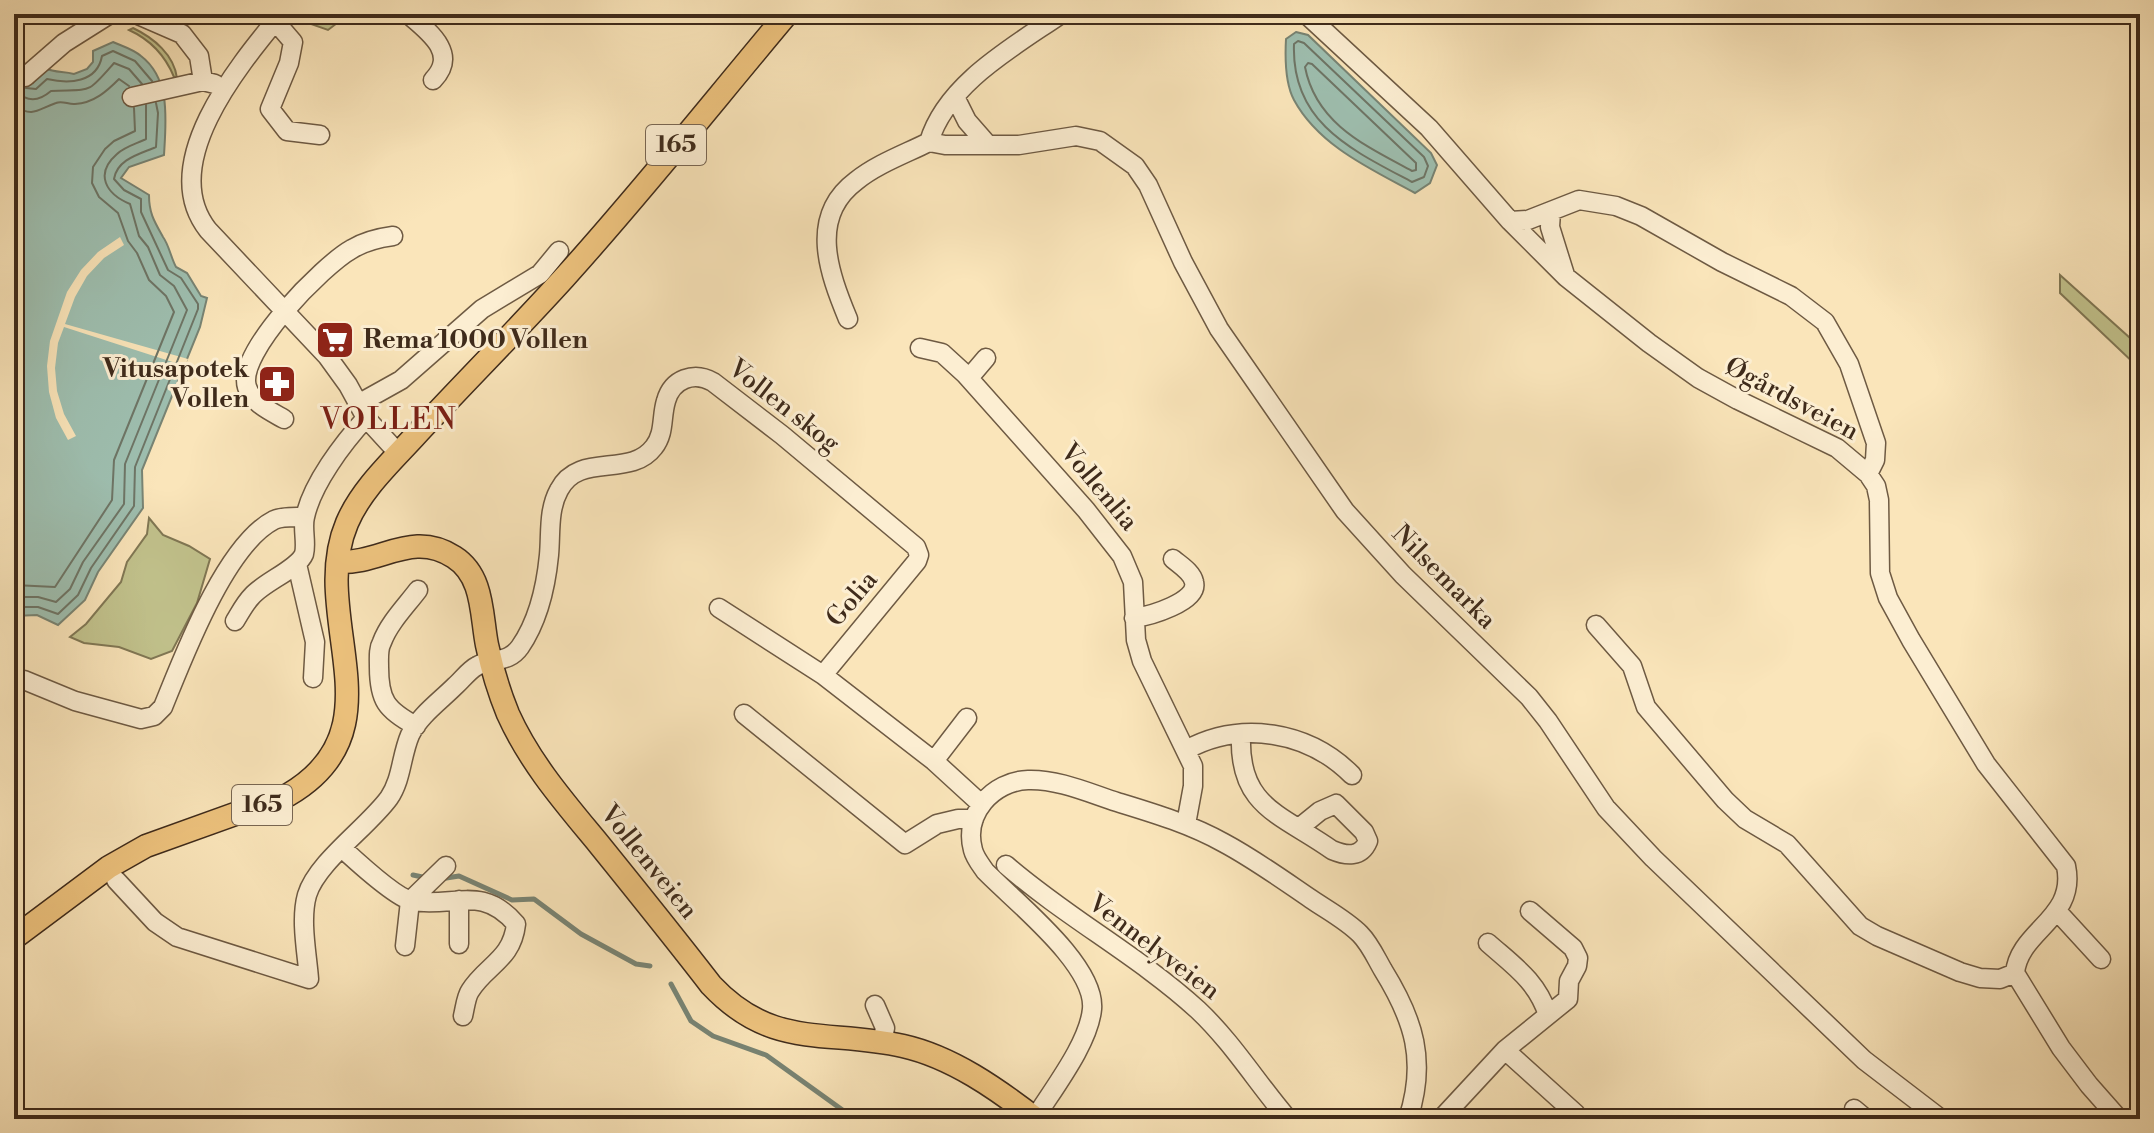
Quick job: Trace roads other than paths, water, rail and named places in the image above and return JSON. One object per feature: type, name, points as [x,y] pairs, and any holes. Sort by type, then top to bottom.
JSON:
[{"type":"main road","name":"165","points":[[14,938],[109,867],[146,846],[288,795],[307,784],[327,764],[339,742],[347,703],[338,562],[343,533],[351,514],[365,492],[399,454],[565,277],[787,14]]},
{"type":"main road","name":"Vollenveien","points":[[338,562],[366,560],[413,546],[436,549],[457,559],[474,579],[479,591],[491,662],[507,711],[535,763],[722,997],[749,1017],[777,1030],[917,1050],[967,1072],[1036,1118]]},
{"type":"street","points":[[25,77],[64,43],[110,14]]},
{"type":"street","points":[[136,14],[182,34],[199,56],[203,81]]},
{"type":"street","points":[[408,14],[441,46],[444,55],[442,66],[433,80]]},
{"type":"street","points":[[848,319],[832,277],[826,249],[826,228],[831,211],[855,181],[929,142],[934,122],[957,94],[988,67],[1061,14]]},
{"type":"street","name":"Øgårdsveien","points":[[1306,14],[1429,128],[1510,221],[1566,277],[1698,378],[1837,448],[1868,474],[1876,486],[1879,500],[1880,573],[1888,598],[1986,764],[2066,866],[2069,880],[2065,897],[2057,911],[2016,958],[2015,973]]},
{"type":"street","points":[[320,135],[287,131],[270,109],[289,63],[293,42],[278,16],[225,87],[207,120],[194,155],[191,199],[208,230],[342,374],[362,411],[399,454]]},
{"type":"street","points":[[132,97],[203,81],[225,87]]},
{"type":"street","points":[[957,94],[967,121],[988,145]]},
{"type":"street","name":"Nilsemarka","points":[[929,142],[945,145],[1019,145],[1076,136],[1100,141],[1135,166],[1148,185],[1183,262],[1219,329],[1345,511],[1403,575],[1529,697],[1606,808],[1653,858],[1864,1060],[1941,1119]]},
{"type":"street","points":[[1510,221],[1528,220],[1579,200],[1595,201],[1628,211],[1791,296],[1819,317],[1835,336],[1849,364],[1876,443],[1875,460],[1868,474]]},
{"type":"street","points":[[1551,212],[1550,227],[1566,277]]},
{"type":"street","points":[[284,419],[252,397],[246,386],[246,374],[272,325],[312,281],[349,250],[370,240],[393,236]]},
{"type":"street","points":[[313,678],[315,642],[300,558],[304,517],[318,485],[362,411],[482,309],[540,274],[559,251]]},
{"type":"street","name":"Vollenlia","points":[[920,348],[942,353],[969,378],[1118,549],[1133,582],[1136,640],[1142,661],[1193,766],[1186,824]]},
{"type":"street","points":[[969,378],[986,358]]},
{"type":"street","name":"Vollen skog","points":[[491,662],[514,655],[535,618],[546,577],[552,510],[562,484],[585,468],[631,463],[645,456],[661,436],[668,396],[680,381],[691,376],[700,375],[713,382],[782,435],[911,541],[919,555]]},
{"type":"street","points":[[24,680],[75,701],[141,719],[154,716],[163,707],[198,626],[241,551],[277,518],[304,517]]},
{"type":"street","name":"Golia","points":[[823,675],[919,555]]},
{"type":"street","points":[[235,621],[252,596],[300,558]]},
{"type":"street","points":[[1134,618],[1151,616],[1187,598],[1193,591],[1195,584],[1191,575],[1173,559]]},
{"type":"street","points":[[416,726],[390,710],[384,700],[379,687],[379,654],[381,642],[418,590]]},
{"type":"street","points":[[719,608],[823,675],[934,761],[978,811]]},
{"type":"street","points":[[1596,625],[1632,666],[1646,707],[1725,800],[1745,819],[1787,844],[1860,926],[1960,972],[1980,978],[2000,979],[2015,973],[2061,1048],[2119,1119]]},
{"type":"street","points":[[116,880],[155,922],[177,937],[309,979],[304,910],[307,893],[320,872],[394,790],[416,726],[474,668],[491,662]]},
{"type":"street","points":[[744,714],[905,844],[937,824],[978,811],[1008,783],[1032,780],[1061,785],[1186,824],[1225,843],[1360,934],[1405,1006],[1412,1027],[1417,1068],[1414,1101],[1408,1119]]},
{"type":"street","points":[[934,761],[967,718]]},
{"type":"street","points":[[1186,750],[1213,737],[1270,733],[1293,738],[1336,759],[1352,775]]},
{"type":"street","points":[[1241,735],[1242,763],[1252,793],[1268,809],[1299,828]]},
{"type":"street","points":[[978,811],[971,837],[973,849],[985,871],[1072,958],[1090,986],[1092,1009],[1085,1035],[1036,1118]]},
{"type":"street","points":[[343,849],[358,864],[414,896],[486,902],[504,910],[516,924],[514,939],[502,958],[469,992],[463,1016]]},
{"type":"street","name":"Vennelyveien","points":[[1006,865],[1076,920],[1146,967],[1198,1010],[1233,1047],[1288,1119]]},
{"type":"street","points":[[405,946],[414,896],[446,866]]},
{"type":"street","points":[[459,900],[459,944]]},
{"type":"street","points":[[1441,1119],[1505,1050],[1568,999],[1569,981],[1578,958],[1573,948],[1530,911]]},
{"type":"street","points":[[2057,911],[2101,959]]},
{"type":"street","points":[[1488,943],[1531,981],[1542,997],[1548,1015]]},
{"type":"street","points":[[875,1005],[885,1028],[882,1043]]},
{"type":"street","points":[[1505,1050],[1576,1114]]},
{"type":"water","points":[[1296,32],[1308,35],[1431,153],[1437,165],[1430,183],[1415,193],[1347,155],[1317,131],[1294,100],[1289,86],[1286,39]]},
{"type":"water","points":[[113,42],[135,51],[151,65],[162,88],[166,114],[164,155],[129,167],[121,178],[149,195],[153,217],[176,267],[187,273],[201,296],[207,298],[200,327],[142,470],[143,508],[98,572],[85,600],[58,625],[37,615],[14,616],[14,60],[22,65],[18,72],[33,83],[45,68],[74,74],[87,69],[93,62],[93,51]]},
{"type":"waterway","points":[[413,875],[427,878]]},
{"type":"waterway","points":[[440,879],[459,876],[512,900],[534,899],[581,934],[636,964],[650,966]]},
{"type":"waterway","points":[[671,984],[691,1021],[713,1036],[766,1055],[855,1119]]},
{"type":"place","name":"Rema 1000 Vollen","points":[[335,340]]},
{"type":"place","name":"Vitusapotek Vollen","points":[[277,384]]},
{"type":"district","name":"VOLLEN","points":[[389,420]]}]
